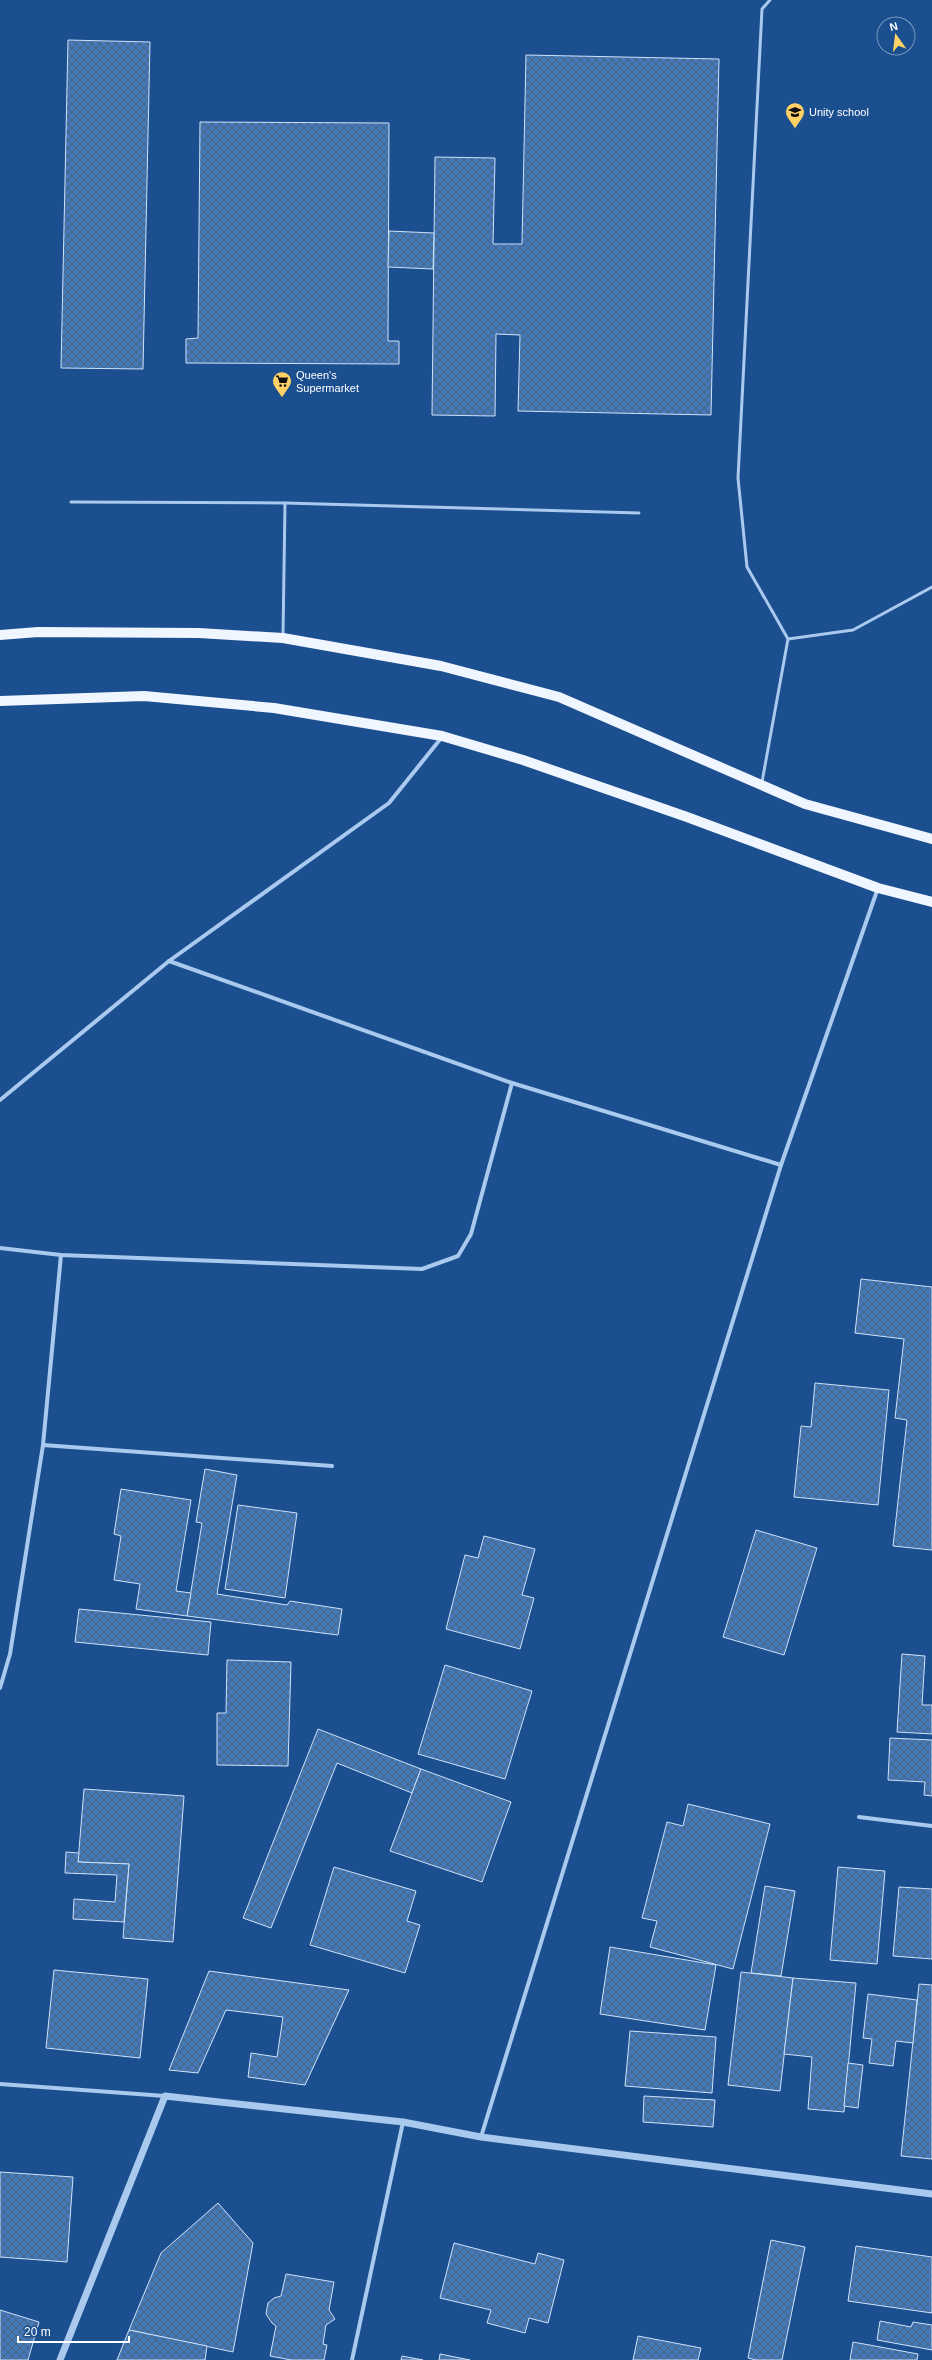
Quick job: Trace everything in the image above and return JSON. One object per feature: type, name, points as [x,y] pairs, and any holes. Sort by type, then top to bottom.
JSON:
[{"type":"main road","points":[[0,635],[38,632],[199,633],[283,638],[441,666],[559,697],[805,804],[932,839]]},
{"type":"main road","points":[[0,701],[144,696],[274,708],[442,736],[538,765],[687,817],[878,888],[932,902]]},
{"type":"street","points":[[0,1100],[169,961],[389,803],[442,736]]},
{"type":"street","points":[[481,2137],[781,1165],[878,888]]},
{"type":"street","points":[[169,961],[512,1083],[781,1165]]},
{"type":"street","points":[[0,1248],[61,1255],[422,1269],[458,1256],[471,1234],[512,1083]]},
{"type":"street","points":[[0,1688],[10,1654],[43,1445],[61,1255]]},
{"type":"street","points":[[43,1445],[332,1466]]},
{"type":"street","points":[[859,1817],[932,1826]]},
{"type":"street","points":[[0,2084],[165,2096],[404,2122],[481,2137],[932,2194]]},
{"type":"street","points":[[60,2360],[165,2096]]},
{"type":"street","points":[[352,2360],[404,2122]]},
{"type":"lane","points":[[762,784],[788,639],[747,567],[738,478],[762,9],[770,0]]},
{"type":"lane","points":[[71,502],[285,503],[639,513]]},
{"type":"lane","points":[[283,638],[285,503]]},
{"type":"lane","points":[[788,639],[853,630],[932,587]]},
{"type":"building","points":[[68,40],[150,42],[143,369],[61,368]]},
{"type":"building","points":[[526,55],[719,59],[711,415],[518,411],[520,335],[496,334],[495,416],[432,415],[435,157],[495,158],[493,244],[522,244]]},
{"type":"building","points":[[200,122],[389,123],[388,341],[399,341],[399,364],[186,363],[186,339],[198,338]]},
{"type":"building","points":[[389,231],[434,233],[433,269],[388,267]]},
{"type":"building","points":[[861,1279],[932,1287],[932,1550],[893,1546],[907,1420],[895,1418],[904,1339],[855,1333]]},
{"type":"building","points":[[815,1383],[889,1390],[878,1505],[794,1497],[801,1426],[811,1427]]},
{"type":"building","points":[[205,1469],[237,1475],[217,1594],[287,1605],[290,1601],[342,1609],[338,1635],[187,1616],[202,1523],[196,1522]]},
{"type":"building","points":[[121,1489],[191,1500],[176,1591],[191,1593],[187,1616],[136,1609],[140,1584],[114,1580],[121,1536],[114,1534]]},
{"type":"building","points":[[238,1505],[297,1513],[285,1598],[225,1589]]},
{"type":"building","points":[[756,1530],[817,1548],[784,1655],[723,1637]]},
{"type":"building","points":[[484,1536],[535,1549],[522,1595],[534,1598],[520,1649],[446,1629],[465,1555],[478,1558]]},
{"type":"building","points":[[79,1609],[211,1622],[208,1655],[75,1642]]},
{"type":"building","points":[[902,1654],[925,1656],[922,1705],[932,1705],[932,1734],[897,1732]]},
{"type":"building","points":[[227,1660],[291,1662],[288,1766],[217,1765],[217,1713],[226,1713]]},
{"type":"building","points":[[445,1665],[532,1691],[505,1779],[418,1754]]},
{"type":"building","points":[[318,1729],[421,1769],[412,1793],[337,1763],[271,1928],[243,1918]]},
{"type":"building","points":[[890,1738],[932,1740],[932,1796],[924,1795],[925,1782],[888,1780]]},
{"type":"building","points":[[421,1769],[511,1802],[482,1882],[390,1851]]},
{"type":"building","points":[[84,1789],[184,1796],[173,1942],[123,1938],[129,1864],[78,1862]]},
{"type":"building","points":[[688,1804],[770,1824],[733,1969],[650,1947],[657,1921],[642,1918],[667,1822],[683,1826]]},
{"type":"building","points":[[66,1852],[79,1853],[78,1862],[129,1864],[124,1922],[73,1919],[74,1899],[115,1902],[117,1875],[65,1873]]},
{"type":"building","points":[[334,1867],[416,1891],[407,1921],[420,1925],[405,1973],[310,1945]]},
{"type":"building","points":[[838,1867],[885,1871],[877,1964],[830,1960]]},
{"type":"building","points":[[765,1886],[795,1891],[781,1976],[751,1973]]},
{"type":"building","points":[[899,1887],[932,1889],[932,1959],[893,1956]]},
{"type":"building","points":[[610,1947],[716,1965],[705,2030],[600,2014]]},
{"type":"building","points":[[54,1970],[148,1979],[140,2058],[46,2048]]},
{"type":"building","points":[[209,1971],[349,1990],[305,2085],[248,2077],[251,2053],[277,2057],[283,2017],[226,2010],[198,2073],[169,2070]]},
{"type":"building","points":[[741,1972],[793,1978],[780,2091],[728,2085]]},
{"type":"building","points":[[793,1978],[856,1983],[844,2112],[808,2109],[812,2057],[784,2054]]},
{"type":"building","points":[[919,1984],[932,1985],[932,2159],[901,2156]]},
{"type":"building","points":[[868,1994],[917,2000],[913,2043],[896,2041],[893,2066],[869,2063],[872,2039],[863,2038]]},
{"type":"building","points":[[630,2031],[716,2037],[712,2093],[625,2086]]},
{"type":"building","points":[[848,2063],[863,2065],[858,2108],[844,2106]]},
{"type":"building","points":[[644,2096],[715,2100],[713,2127],[643,2122]]},
{"type":"building","points":[[0,2172],[73,2177],[67,2262],[0,2257]]},
{"type":"building","points":[[218,2203],[253,2243],[233,2352],[129,2330],[161,2253]]},
{"type":"building","points":[[771,2240],[805,2247],[782,2360],[756,2360],[748,2358]]},
{"type":"building","points":[[454,2243],[535,2264],[538,2253],[564,2260],[548,2323],[529,2318],[525,2333],[487,2323],[491,2310],[440,2298]]},
{"type":"building","points":[[856,2246],[932,2257],[932,2313],[848,2301]]},
{"type":"building","points":[[286,2274],[334,2282],[329,2310],[335,2319],[326,2325],[323,2344],[327,2345],[324,2360],[291,2360],[270,2356],[276,2326],[266,2314],[268,2303],[274,2298],[281,2296]]},
{"type":"building","points":[[0,2310],[39,2322],[28,2360],[0,2360]]},
{"type":"building","points":[[880,2321],[911,2327],[913,2322],[932,2325],[932,2350],[877,2340]]},
{"type":"building","points":[[129,2330],[207,2346],[205,2360],[117,2360]]},
{"type":"building","points":[[638,2336],[701,2348],[698,2360],[633,2360]]},
{"type":"building","points":[[853,2342],[918,2354],[917,2360],[850,2360]]},
{"type":"building","points":[[440,2354],[470,2360],[439,2360]]},
{"type":"building","points":[[402,2356],[423,2360],[401,2360]]},
{"type":"place","name":"Unity school","points":[[795,129]]},
{"type":"place","name":"Queen's Supermarket","points":[[282,398]]}]
